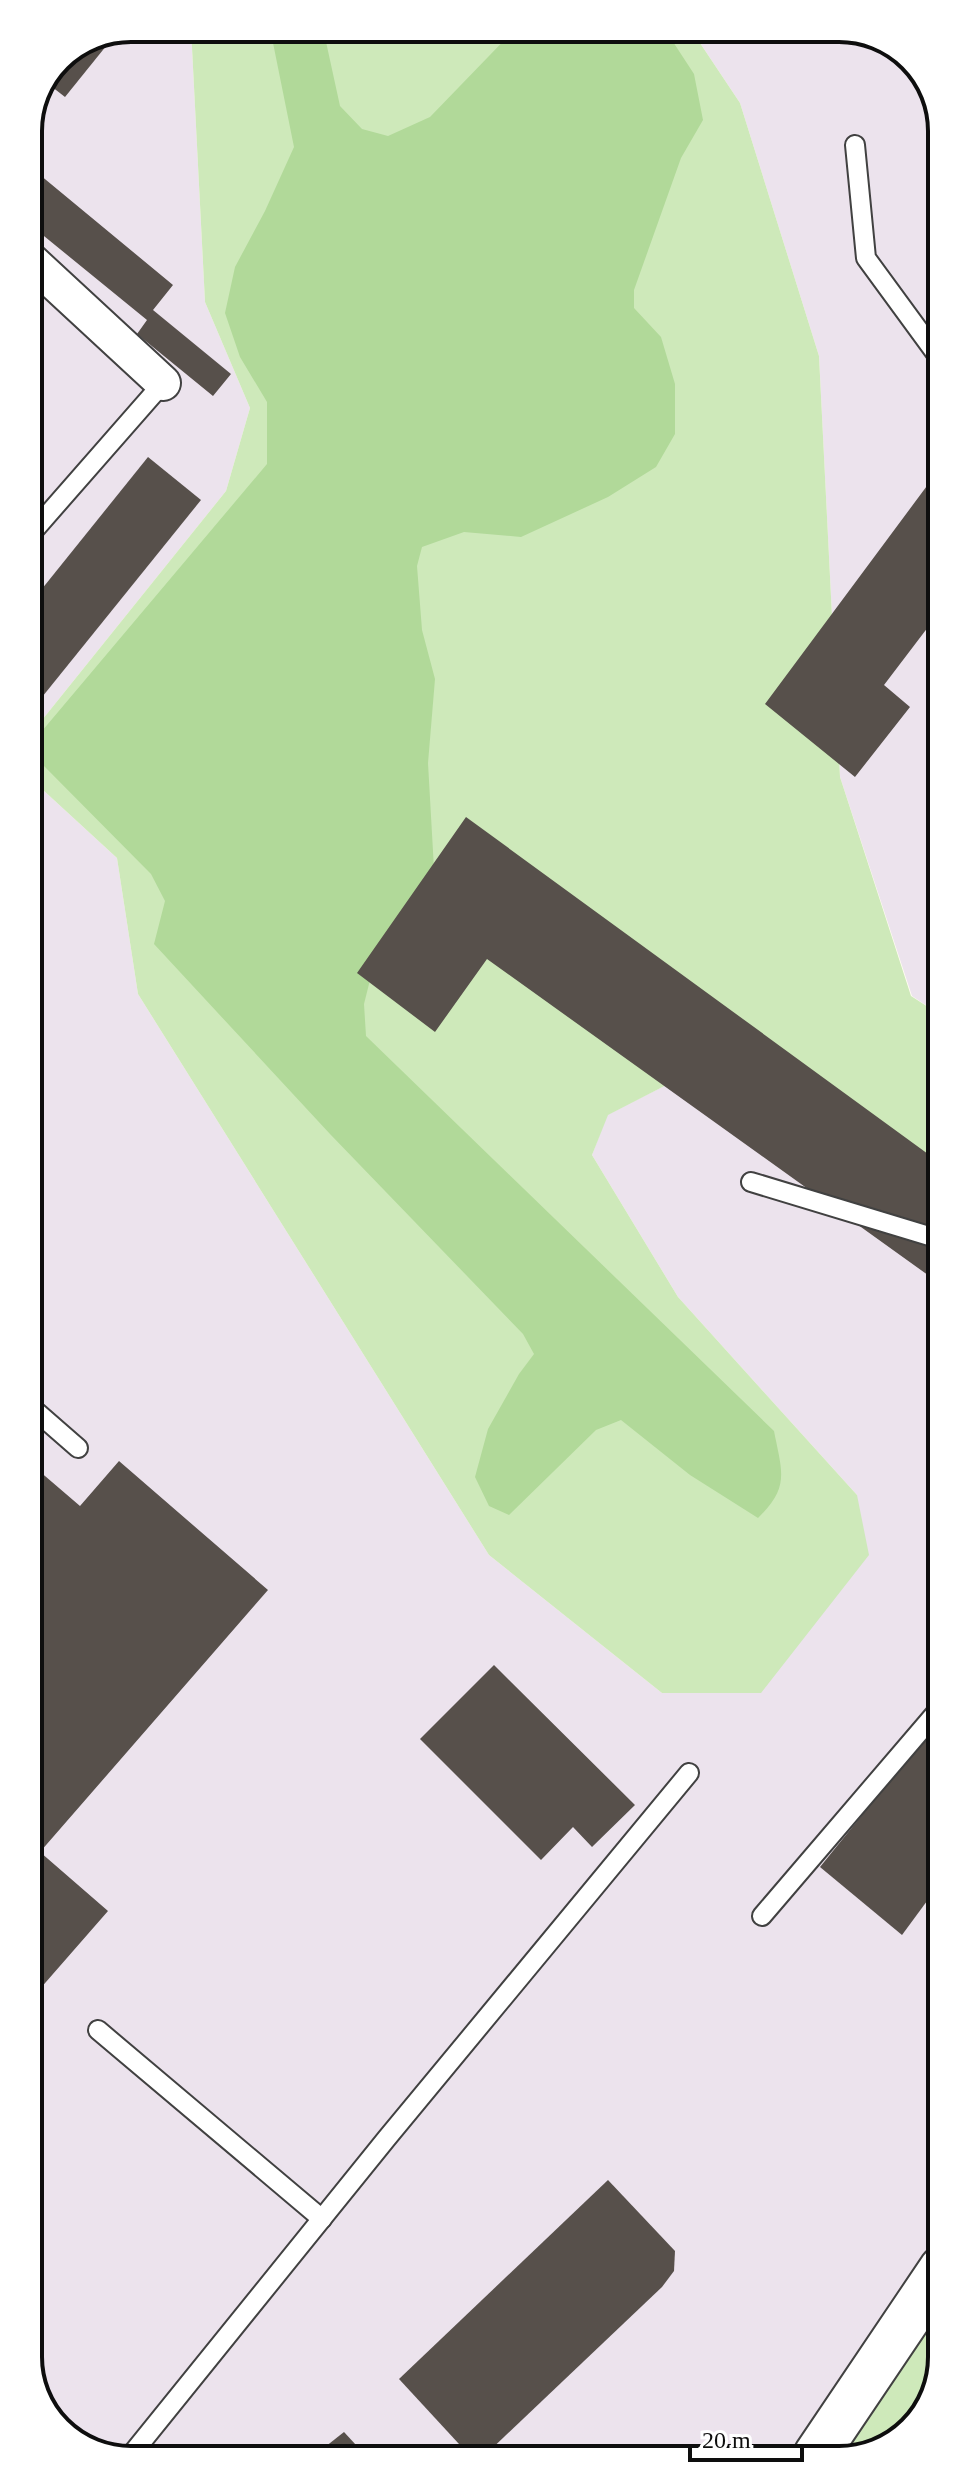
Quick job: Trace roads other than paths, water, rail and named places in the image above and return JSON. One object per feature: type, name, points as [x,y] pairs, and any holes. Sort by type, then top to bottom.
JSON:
[{"type":"street","points":[[42,271],[163,383]]},
{"type":"street","points":[[822,2446],[928,2289]]},
{"type":"lane","points":[[855,145],[866,258],[928,343]]},
{"type":"lane","points":[[42,521],[163,383]]},
{"type":"lane","points":[[751,1182],[928,1236]]},
{"type":"lane","points":[[42,1417],[78,1448]]},
{"type":"lane","points":[[762,1916],[928,1722]]},
{"type":"lane","points":[[138,2446],[689,1773]]},
{"type":"lane","points":[[98,2030],[322,2219]]}]
